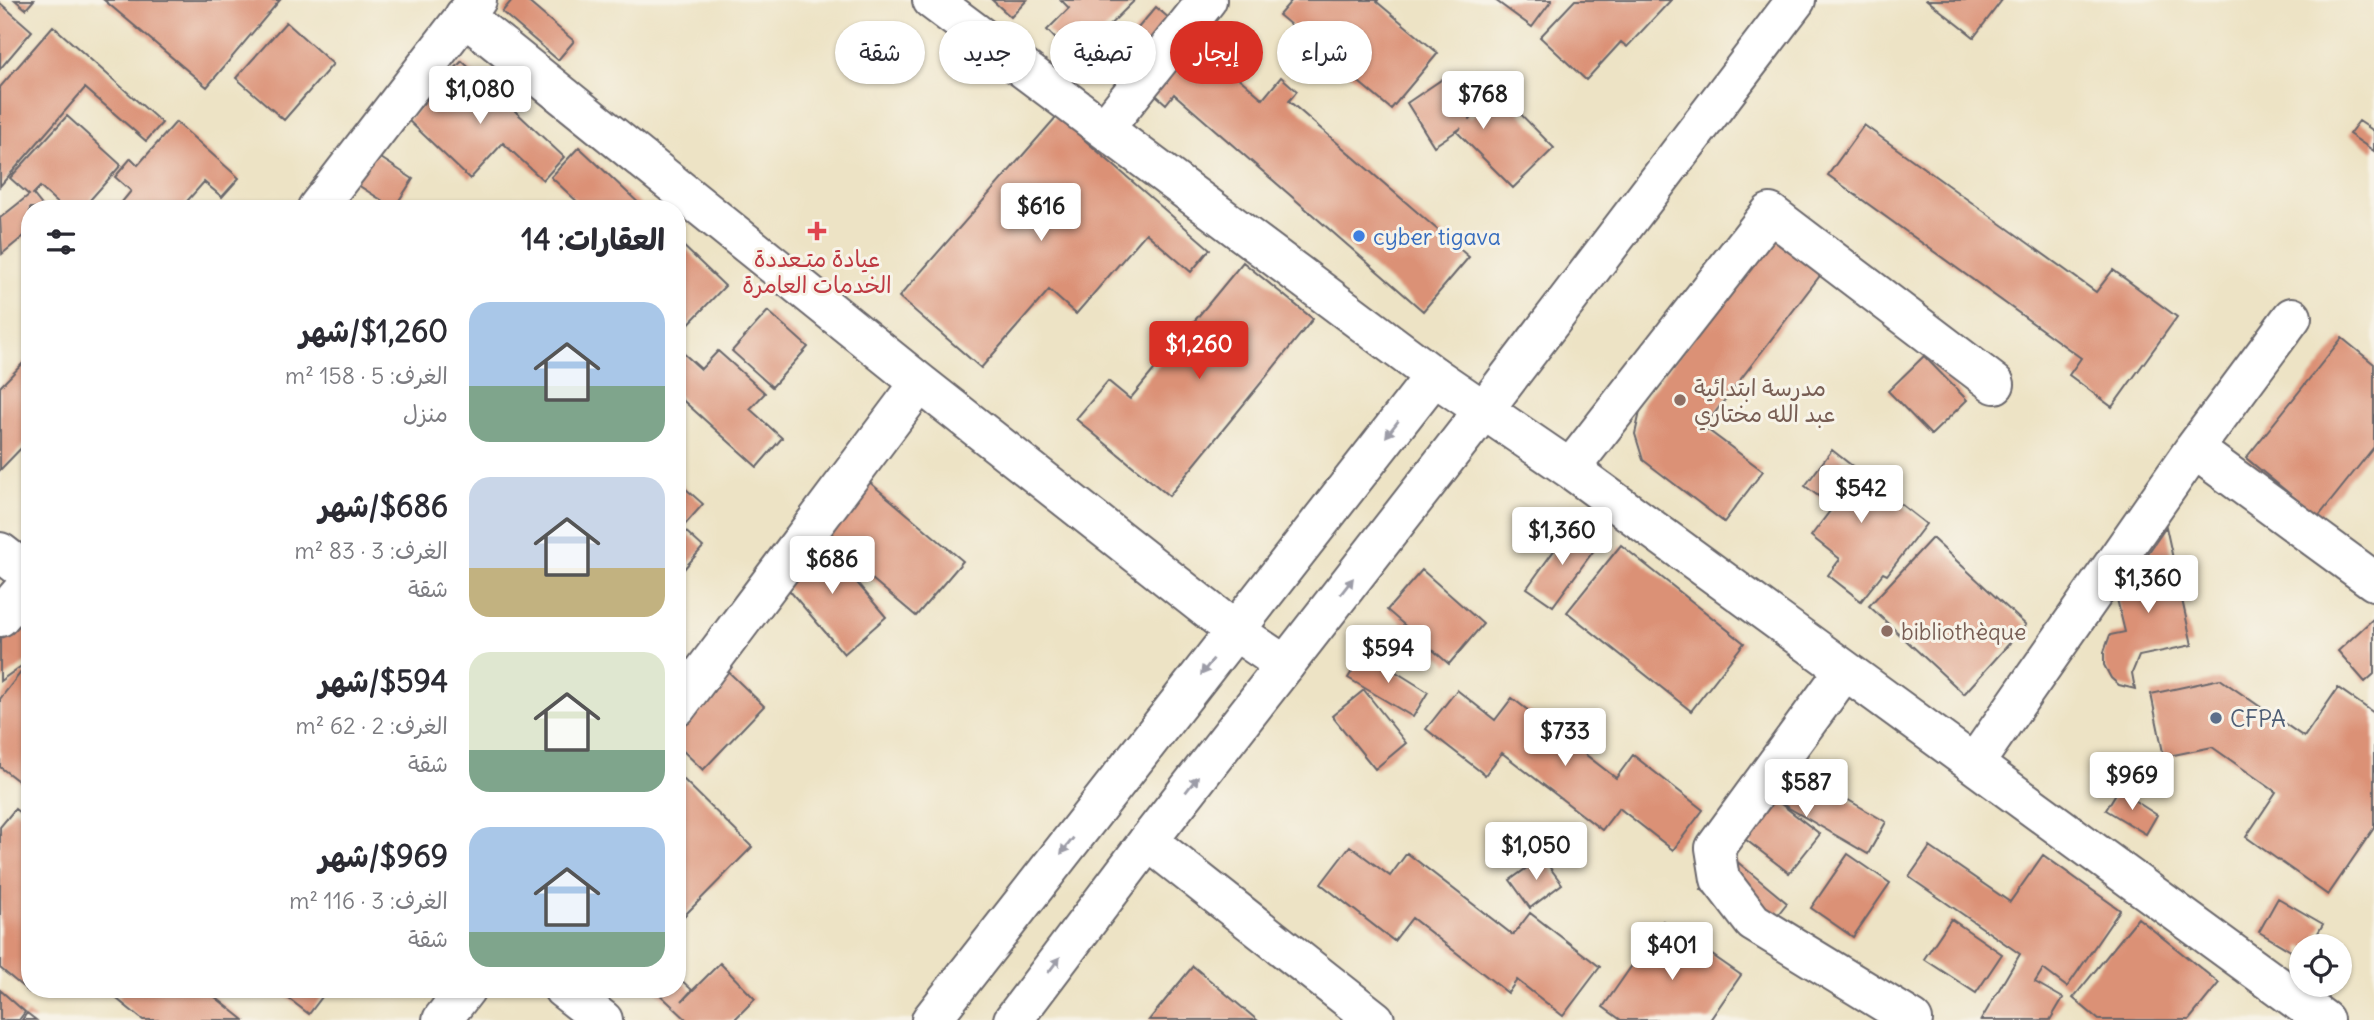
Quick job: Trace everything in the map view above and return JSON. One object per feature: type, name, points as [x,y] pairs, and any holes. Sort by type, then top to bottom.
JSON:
[{"type":"street","points":[[932,0],[1434,376],[1570,469],[2324,1020]]},
{"type":"street","points":[[1104,129],[1207,0]]},
{"type":"street","points":[[1014,1020],[1148,841],[1483,411],[1796,0]]},
{"type":"street","points":[[323,200],[471,8],[920,383],[1235,631],[1285,665]]},
{"type":"street","points":[[1570,469],[1770,214],[1996,384]]},
{"type":"street","points":[[1974,764],[2194,449],[2292,317]]},
{"type":"street","points":[[931,1020],[1434,376]]},
{"type":"street","points":[[686,694],[920,383]]},
{"type":"street","points":[[2194,449],[2374,581]]},
{"type":"street","points":[[0,552],[21,568]]},
{"type":"street","points":[[0,618],[21,593]]},
{"type":"street","points":[[1845,670],[1715,848],[1720,879],[1753,922],[1913,1020]]},
{"type":"street","points":[[1148,841],[1375,1020]]},
{"type":"street","points":[[442,1020],[459,998]]},
{"type":"street","points":[[575,998],[603,1020]]},
{"type":"building","points":[[15,0],[34,0],[26,9]]},
{"type":"building","points":[[104,0],[280,0],[207,87]]},
{"type":"building","points":[[512,0],[526,0],[574,41],[558,60],[502,12]]},
{"type":"building","points":[[992,0],[1027,0],[1011,17]]},
{"type":"building","points":[[1061,0],[1135,0],[1114,21],[1056,21],[1069,8]]},
{"type":"building","points":[[1292,0],[1378,0],[1377,2],[1438,53],[1391,109],[1361,84],[1372,84],[1372,21],[1286,21],[1279,15]]},
{"type":"building","points":[[1495,0],[1552,0],[1532,27]]},
{"type":"building","points":[[1575,0],[1671,0],[1627,47],[1621,42],[1586,80],[1540,37]]},
{"type":"building","points":[[1927,0],[2002,0],[1974,37]]},
{"type":"building","points":[[0,3],[32,31],[0,69]]},
{"type":"building","points":[[1156,7],[1172,21],[1170,21],[1170,84],[1246,84],[1263,99],[1277,82],[1289,84],[1297,91],[1289,101],[1469,257],[1423,311],[1174,94],[1166,104],[1143,84],[1156,84],[1156,21],[1144,21]]},
{"type":"building","points":[[286,22],[333,64],[284,120],[236,78]]},
{"type":"building","points":[[53,26],[162,123],[146,141],[85,88],[0,186],[0,87]]},
{"type":"building","points":[[462,61],[564,157],[543,180],[503,143],[470,179],[408,120]]},
{"type":"building","points":[[1444,78],[1470,119],[1498,91],[1554,148],[1513,188],[1457,132],[1461,128],[1434,146],[1407,103]]},
{"type":"building","points":[[67,116],[121,165],[90,200],[54,200],[40,187],[33,194],[38,200],[23,200],[29,195],[10,178]]},
{"type":"building","points":[[1057,116],[1210,249],[1191,272],[1146,233],[1076,314],[1049,290],[981,368],[899,297]]},
{"type":"building","points":[[2359,121],[2374,131],[2374,151],[2349,134]]},
{"type":"building","points":[[176,122],[239,178],[222,197],[204,182],[188,200],[124,200],[131,191],[115,177],[131,158],[138,165]]},
{"type":"building","points":[[1864,125],[2096,292],[2113,270],[2177,317],[2112,407],[2069,375],[2081,358],[1828,175]]},
{"type":"building","points":[[364,147],[413,179],[399,200],[382,200],[344,176]]},
{"type":"building","points":[[579,147],[635,200],[575,200],[551,177]]},
{"type":"building","points":[[21,201],[21,238],[2,254],[0,218]]},
{"type":"building","points":[[1772,234],[1822,273],[1704,427],[1763,471],[1724,522],[1643,460],[1635,434],[1642,403]]},
{"type":"building","points":[[686,249],[725,286],[686,327]]},
{"type":"building","points":[[1243,262],[1313,319],[1169,496],[1076,419],[1108,381],[1130,399]]},
{"type":"building","points":[[768,311],[808,347],[772,387],[732,351]]},
{"type":"building","points":[[2342,338],[2374,364],[2374,447],[2318,517],[2246,458]]},
{"type":"building","points":[[718,351],[765,393],[750,409],[782,438],[757,467],[686,403],[686,356],[701,369]]},
{"type":"building","points":[[1924,356],[1967,400],[1931,435],[1888,391]]},
{"type":"building","points":[[21,365],[21,448],[0,470],[0,387]]},
{"type":"building","points":[[1832,450],[1926,524],[1887,575],[1883,573],[1861,601],[1828,575],[1840,559],[1811,536],[1833,507],[1805,486]]},
{"type":"building","points":[[855,470],[963,561],[916,616],[808,525]]},
{"type":"building","points":[[686,489],[703,504],[686,523]]},
{"type":"building","points":[[1571,527],[1597,546],[1553,606],[1527,588]]},
{"type":"building","points":[[2166,527],[2192,645],[2139,656],[2132,673],[2135,689],[2119,685],[2111,678],[2104,665],[2104,652],[2110,635],[2125,632],[2117,599]]},
{"type":"building","points":[[686,532],[703,547],[686,567]]},
{"type":"building","points":[[1932,538],[2026,625],[1964,694],[1869,606]]},
{"type":"building","points":[[820,539],[886,617],[844,654],[777,576]]},
{"type":"building","points":[[1621,545],[1744,643],[1691,711],[1567,612]]},
{"type":"building","points":[[1422,570],[1483,624],[1449,664],[1387,610]]},
{"type":"building","points":[[2374,618],[2374,674],[2365,682],[2338,651]]},
{"type":"building","points":[[21,624],[21,666],[0,681],[0,639]]},
{"type":"building","points":[[1364,652],[1428,692],[1413,717],[1348,678]]},
{"type":"building","points":[[712,656],[764,706],[703,770],[686,754],[686,683]]},
{"type":"building","points":[[21,672],[21,783],[0,767],[0,699]]},
{"type":"building","points":[[2220,679],[2304,737],[2338,688],[2374,713],[2374,828],[2328,895],[2246,837],[2276,792],[2212,747],[2164,757],[2151,694]]},
{"type":"building","points":[[1364,690],[1406,743],[1375,769],[1332,716]]},
{"type":"building","points":[[1457,690],[1495,720],[1512,698],[1616,778],[1633,755],[1703,810],[1673,850],[1619,808],[1602,830],[1502,753],[1485,775],[1426,729]]},
{"type":"building","points":[[1785,763],[1886,822],[1868,854],[1777,801],[1820,834],[1789,873],[1741,836]]},
{"type":"building","points":[[686,782],[752,847],[686,914]]},
{"type":"building","points":[[2118,790],[2157,815],[2146,834],[2106,810]]},
{"type":"building","points":[[15,809],[21,814],[21,985],[0,968],[0,827]]},
{"type":"building","points":[[1350,846],[1390,876],[1407,853],[1513,935],[1530,913],[1600,967],[1563,1016],[1517,980],[1508,993],[1412,918],[1394,941],[1321,884]]},
{"type":"building","points":[[1930,847],[2010,902],[2043,855],[2120,910],[2067,987],[2043,969],[2035,982],[2063,998],[2050,1020],[1981,1020],[2020,954],[1909,877]]},
{"type":"building","points":[[1848,854],[1890,883],[1853,937],[1811,908]]},
{"type":"building","points":[[1729,855],[1787,903],[1759,938],[1701,889]]},
{"type":"building","points":[[1542,857],[1562,884],[1530,908],[1510,880]]},
{"type":"building","points":[[2278,898],[2323,924],[2317,934],[2289,934],[2289,950],[2259,932]]},
{"type":"building","points":[[2138,918],[2219,983],[2189,1020],[2099,1020],[2073,998]]},
{"type":"building","points":[[1951,919],[2002,954],[1976,993],[1924,959]]},
{"type":"building","points":[[1663,921],[1741,975],[1710,1020],[1621,1020],[1603,1007]]},
{"type":"building","points":[[720,963],[755,999],[734,1020],[687,1020],[664,998],[685,998],[682,1001]]},
{"type":"building","points":[[1193,966],[1257,1020],[1149,1020]]},
{"type":"building","points":[[686,984],[692,990],[686,997]]},
{"type":"building","points":[[0,990],[25,1012],[19,1020],[0,1020]]},
{"type":"building","points":[[216,998],[244,1020],[143,1020],[117,999]]},
{"type":"building","points":[[288,998],[321,998],[309,1014]]},
{"type":"building","points":[[27,1013],[36,1020],[22,1020]]},
{"type":"place","name":"عيادة متـعددة الخدمات العامرة","points":[[817,231]]},
{"type":"place","name":"cyber tigava","points":[[1359,236]]},
{"type":"place","name":"مدرسة ابتدائية عبد الله مختاري","points":[[1680,400]]},
{"type":"place","name":"bibliothèque","points":[[1887,631]]},
{"type":"place","name":"CFPA","points":[[2216,718]]}]
